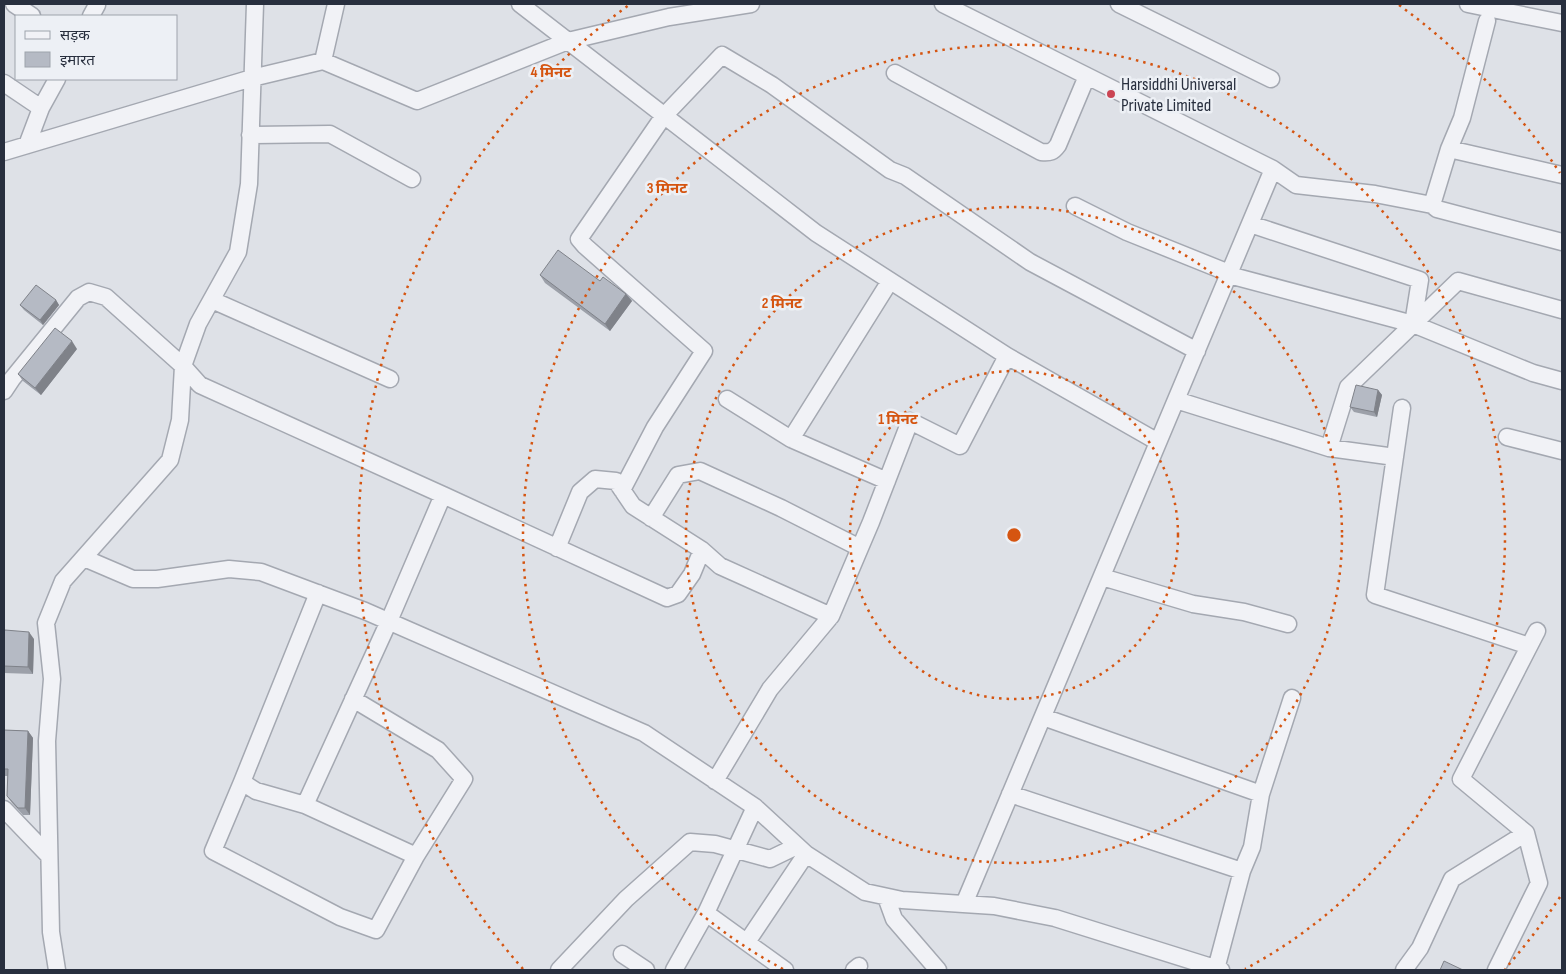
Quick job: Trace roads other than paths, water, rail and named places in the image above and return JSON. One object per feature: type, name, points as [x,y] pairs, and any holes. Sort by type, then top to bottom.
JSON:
[{"type":"street","points":[[14,4],[30,15]]},
{"type":"street","points":[[57,970],[51,932],[48,741],[52,679],[46,623],[63,581],[170,460],[180,420],[184,366],[198,324],[238,252],[249,184],[254,4]]},
{"type":"street","points":[[323,61],[336,4]]},
{"type":"street","points":[[520,4],[816,233],[1007,356],[1158,442]]},
{"type":"street","points":[[4,152],[252,78],[323,61],[418,101],[568,41],[670,17],[751,4]]},
{"type":"street","points":[[943,4],[1273,169],[1296,185],[1375,194],[1432,205],[1437,209],[1562,242]]},
{"type":"street","points":[[1119,4],[1271,79]]},
{"type":"street","points":[[1468,4],[1562,23]]},
{"type":"street","points":[[1432,205],[1449,149],[1462,118],[1487,21]]},
{"type":"street","points":[[622,490],[655,427],[704,351],[579,239],[665,116],[722,55],[772,85],[890,170],[905,176],[1030,262],[1197,351]]},
{"type":"street","points":[[895,73],[1041,152],[1048,153],[1053,151],[1058,145],[1087,76]]},
{"type":"street","points":[[27,145],[41,108],[56,80]]},
{"type":"street","points":[[4,83],[41,108]]},
{"type":"street","points":[[250,135],[330,134],[412,179]]},
{"type":"street","points":[[1449,149],[1562,175]]},
{"type":"street","points":[[964,904],[1273,169]]},
{"type":"street","points":[[1075,206],[1127,232],[1229,274],[1414,324],[1533,374],[1562,381]]},
{"type":"street","points":[[1250,224],[1420,280],[1414,324]]},
{"type":"street","points":[[792,439],[890,281]]},
{"type":"street","points":[[1329,448],[1348,387],[1458,281],[1562,310]]},
{"type":"street","points":[[4,391],[78,298],[89,292],[106,297],[184,366],[200,386],[667,598],[678,594],[692,574],[702,550]]},
{"type":"street","points":[[212,300],[390,379]]},
{"type":"street","points":[[716,781],[770,689],[831,616],[910,421],[960,446],[1007,356]]},
{"type":"street","points":[[727,399],[792,439],[887,481]]},
{"type":"street","points":[[1176,400],[1329,448],[1395,456]]},
{"type":"street","points":[[1402,408],[1375,595],[1529,646]]},
{"type":"street","points":[[1507,437],[1562,451]]},
{"type":"street","points":[[651,518],[678,475],[700,471],[781,508],[860,548]]},
{"type":"street","points":[[557,548],[580,492],[595,479],[616,481],[633,506],[702,550],[720,566],[831,616]]},
{"type":"street","points":[[305,804],[389,621],[443,495]]},
{"type":"street","points":[[84,558],[133,580],[157,579],[229,568],[261,572],[389,621],[644,733],[755,807],[802,850],[865,892],[902,900],[994,906],[1056,918],[1218,970],[1242,871],[1252,847],[1261,794],[1292,698]]},
{"type":"street","points":[[1102,577],[1193,604],[1244,612],[1288,624]]},
{"type":"street","points":[[318,593],[213,851],[340,917],[376,930],[416,856],[464,779],[438,750],[353,700]]},
{"type":"street","points":[[1496,970],[1539,883],[1526,833],[1461,779],[1537,631]]},
{"type":"street","points":[[1043,717],[1261,794]]},
{"type":"street","points":[[242,782],[256,791],[305,804],[416,856]]},
{"type":"street","points":[[1010,794],[1242,871]]},
{"type":"street","points":[[674,970],[706,913],[755,807]]},
{"type":"street","points":[[4,809],[50,856]]},
{"type":"street","points":[[1404,970],[1420,948],[1452,879],[1526,833]]},
{"type":"street","points":[[560,970],[626,900],[690,842],[715,844],[770,859],[802,850]]},
{"type":"street","points":[[747,942],[802,850]]},
{"type":"street","points":[[886,897],[894,919],[938,970]]},
{"type":"street","points":[[706,913],[785,970]]},
{"type":"street","points":[[622,954],[646,970]]},
{"type":"place","name":"Harsiddhi Universal Private Limited","points":[[1111,94]]}]
